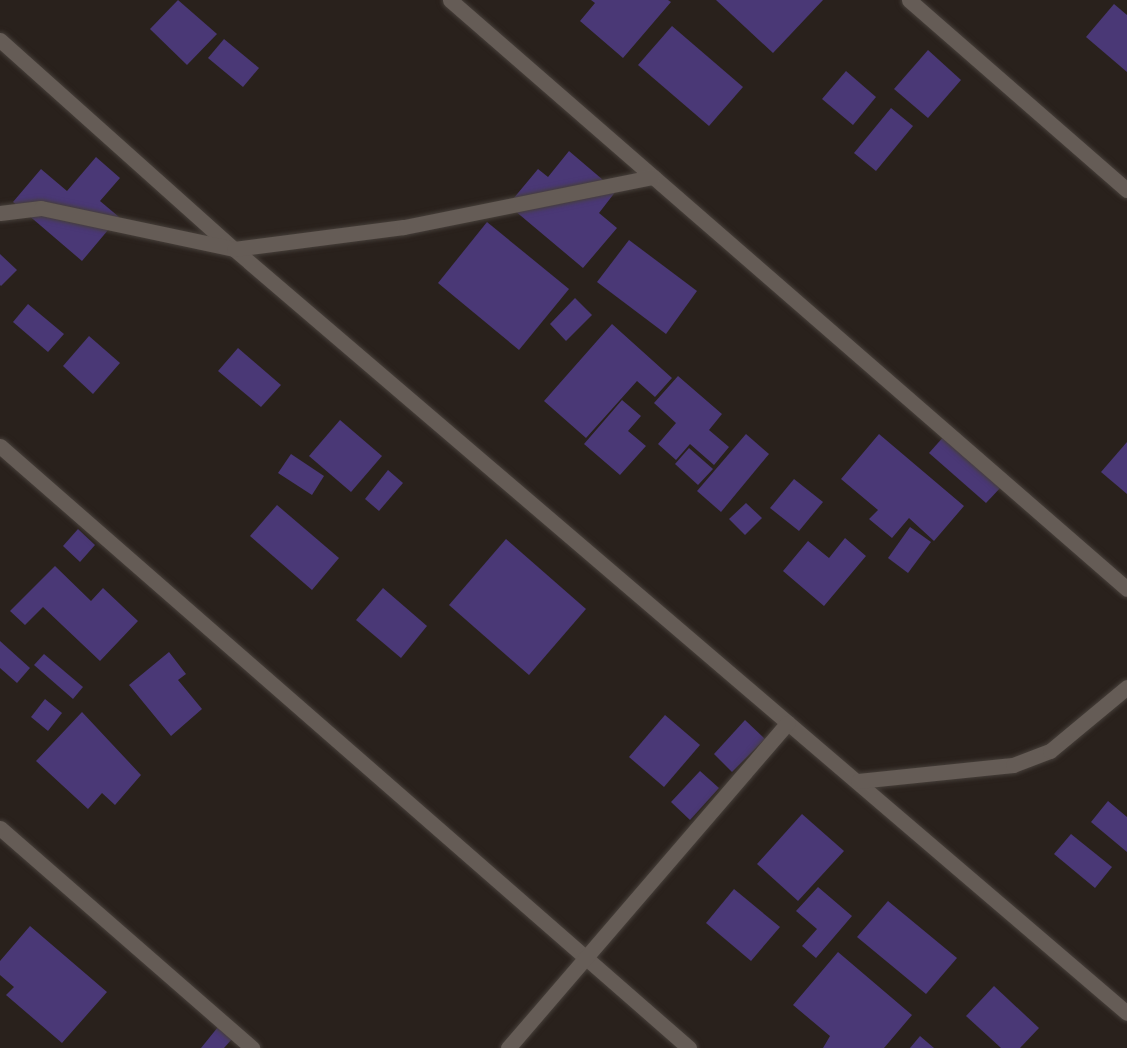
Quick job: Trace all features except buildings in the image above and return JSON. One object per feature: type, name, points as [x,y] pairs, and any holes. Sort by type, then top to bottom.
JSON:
[{"type":"street","points":[[450,0],[1127,589]]},
{"type":"street","points":[[909,0],[1127,190]]},
{"type":"street","points":[[0,40],[234,249],[1127,1013]]},
{"type":"street","points":[[0,213],[41,208],[234,249],[404,226],[652,177]]},
{"type":"street","points":[[0,446],[588,958],[688,1048]]},
{"type":"street","points":[[858,782],[1013,765],[1050,751],[1127,687]]},
{"type":"street","points":[[508,1048],[588,958],[788,723]]},
{"type":"street","points":[[0,828],[252,1048]]}]
